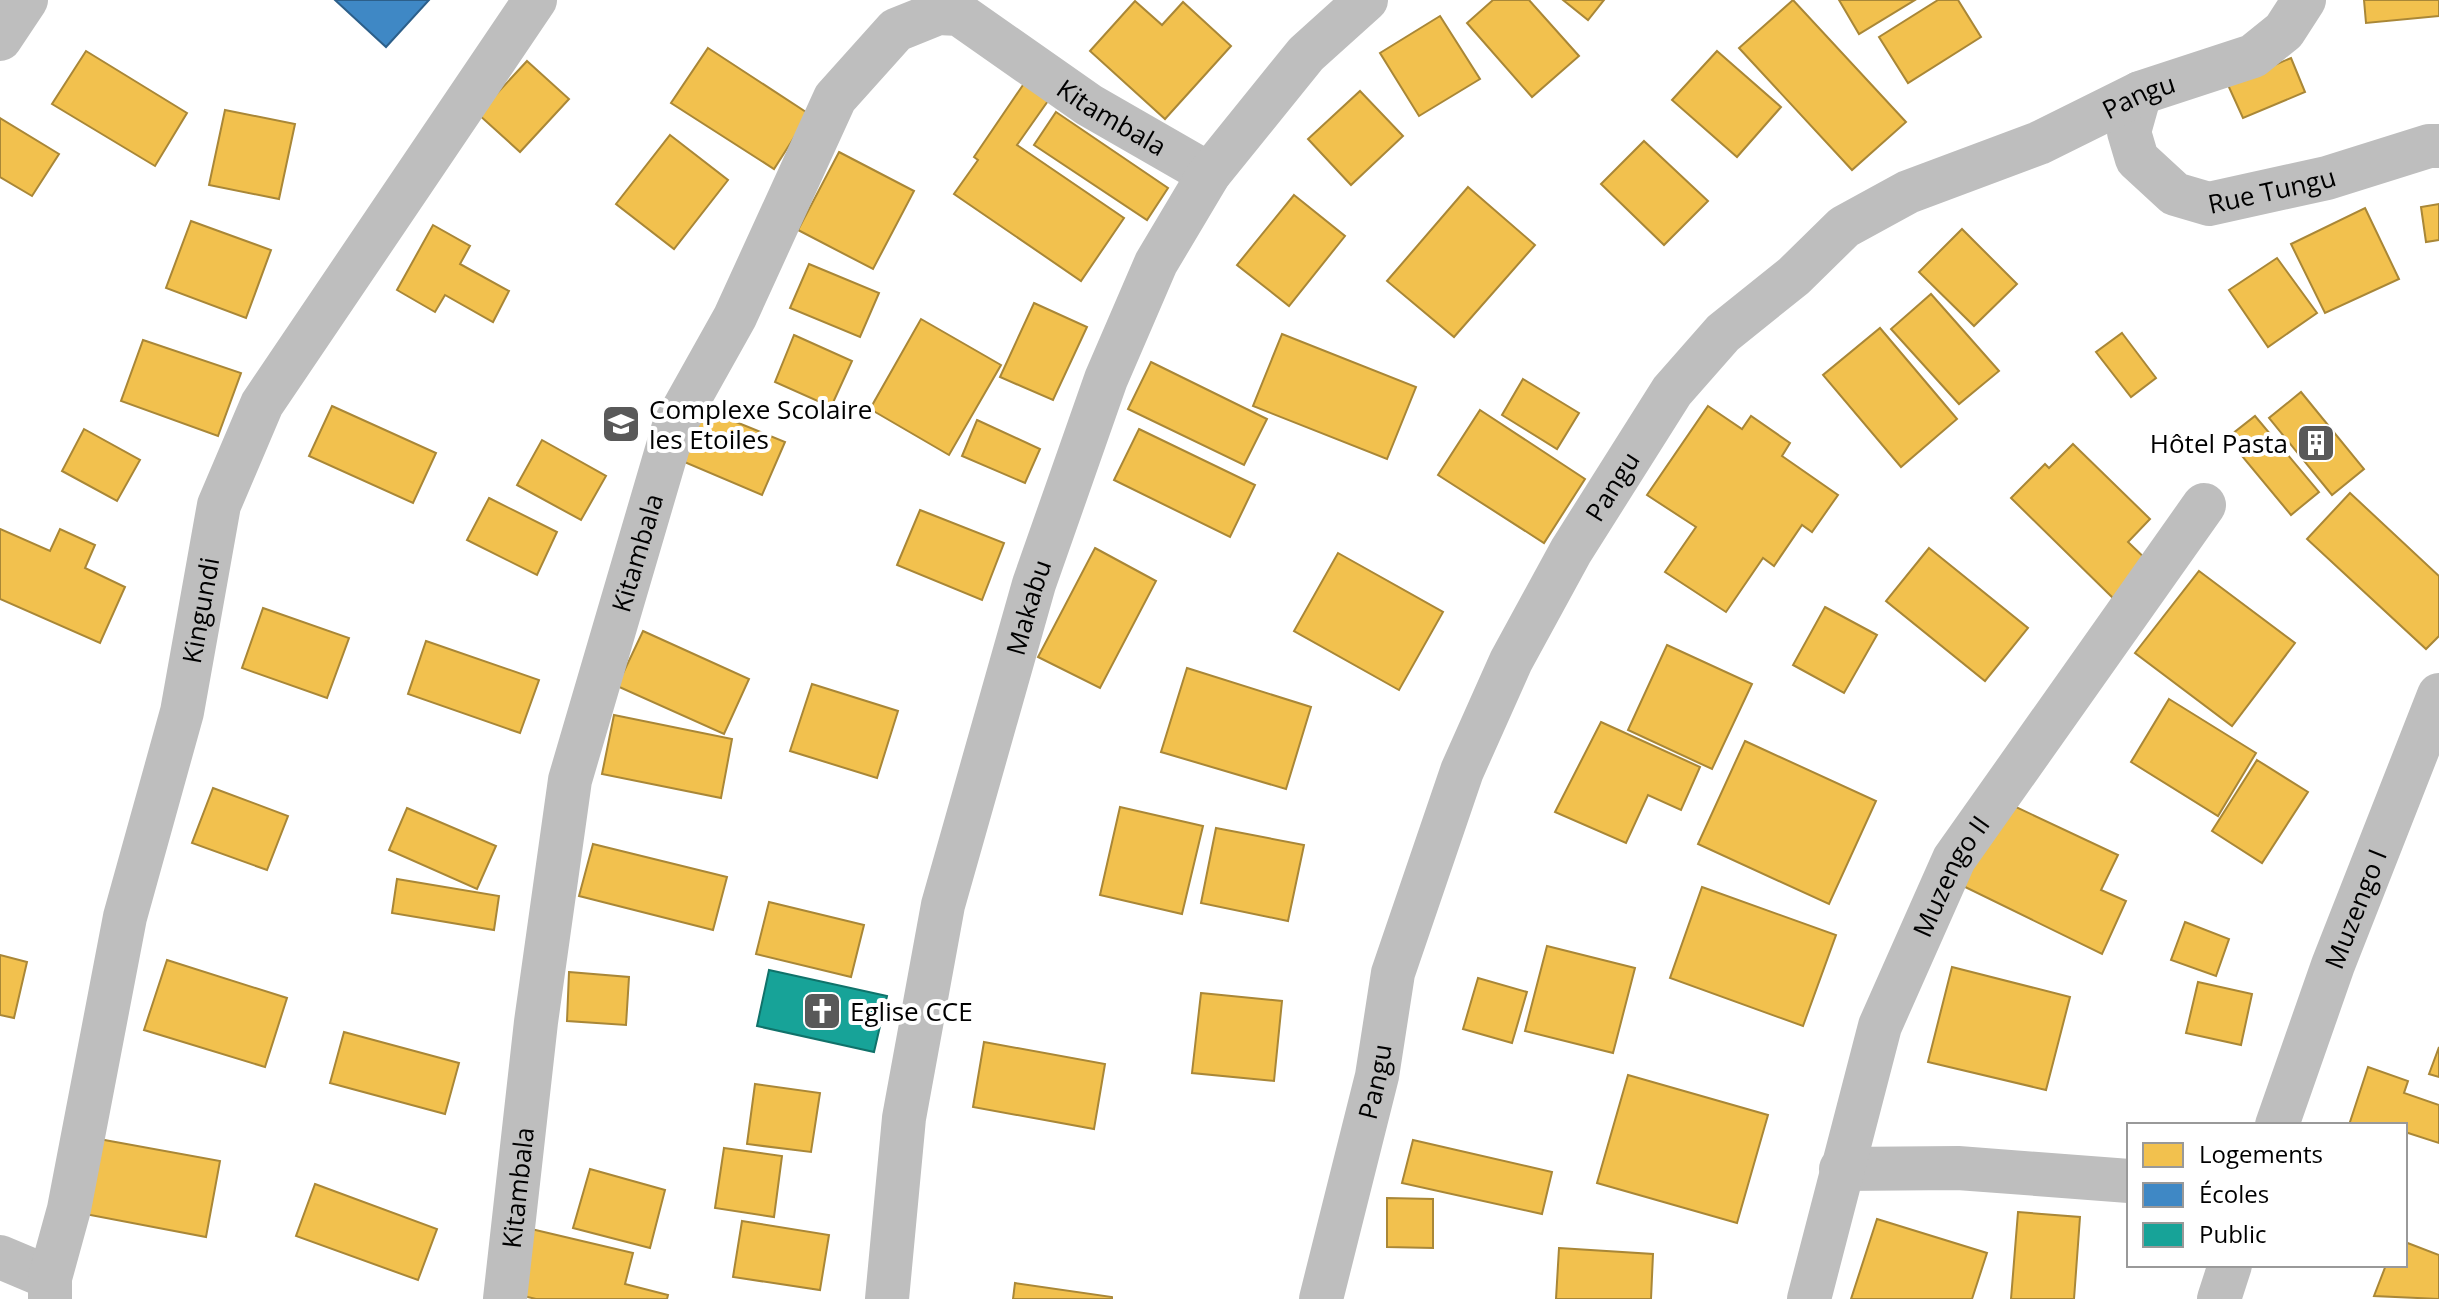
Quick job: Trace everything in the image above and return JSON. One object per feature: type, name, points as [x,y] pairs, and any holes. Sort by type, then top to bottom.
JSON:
[{"type":"street","points":[[0,39],[26,0]]},
{"type":"street","name":"Kingundi","points":[[50,1289],[69,1209],[125,917],[182,712],[219,505],[262,404],[535,0]]},
{"type":"street","name":"Makabu","points":[[887,1299],[904,1118],[943,905],[1034,584],[1106,379],[1156,263],[1209,174],[1306,54],[1366,0]]},
{"type":"street","name":"Pangu","points":[[1321,1299],[1377,1076],[1393,973],[1462,771],[1511,661],[1571,551],[1672,391],[1723,333],[1794,276],[1844,227],[1908,192],[2039,143],[2140,93],[2253,56],[2284,31],[2304,0]]},
{"type":"street","name":"Kitambala","points":[[505,1299],[536,1022],[570,780],[674,426],[735,317],[835,98],[896,30],[938,13],[959,14],[1089,105],[1209,174]]},
{"type":"street","name":"Rue Tungu","points":[[2140,93],[2129,132],[2137,159],[2175,194],[2209,204],[2327,178],[2429,146],[2439,146]]},
{"type":"street","name":"Muzengo II","points":[[1809,1299],[1880,1026],[1954,859],[2204,505]]},
{"type":"street","name":"Muzengo I","points":[[2278,1123],[2333,965],[2439,695]]},
{"type":"street","points":[[1841,1169],[1958,1168],[2127,1181]]},
{"type":"street","points":[[0,1257],[50,1289]]},
{"type":"street","points":[[2219,1299],[2229,1267]]},
{"type":"building: Logements","points":[[1493,0],[1529,0],[1579,56],[1532,97],[1467,23]]},
{"type":"building: Logements","points":[[1563,0],[1604,0],[1588,20]]},
{"type":"building: Logements","points":[[1793,0],[1906,122],[1852,170],[1739,48]]},
{"type":"building: Logements","points":[[1839,0],[1915,0],[1859,34]]},
{"type":"building: Logements","points":[[1938,0],[1958,0],[1981,37],[1908,83],[1879,37]]},
{"type":"building: Logements","points":[[2364,0],[2439,0],[2439,16],[2366,23]]},
{"type":"building: Logements","points":[[1135,1],[1162,25],[1183,2],[1231,46],[1165,119],[1090,51]]},
{"type":"building: Logements","points":[[1440,16],[1480,79],[1419,116],[1380,53]]},
{"type":"building: Logements","points":[[708,48],[809,114],[774,169],[671,103]]},
{"type":"building: Logements","points":[[86,51],[187,113],[155,166],[52,104]]},
{"type":"building: Logements","points":[[1717,51],[1781,107],[1737,157],[1672,100]]},
{"type":"building: Logements","points":[[2291,58],[2305,92],[2243,118],[2228,85]]},
{"type":"building: Logements","points":[[527,61],[569,99],[520,152],[478,114]]},
{"type":"building: Logements","points":[[1025,82],[1050,98],[1017,145],[1124,218],[1081,281],[954,194],[978,160],[974,157]]},
{"type":"building: Logements","points":[[1360,91],[1403,136],[1351,185],[1308,139]]},
{"type":"building: Logements","points":[[225,110],[295,124],[279,199],[209,185]]},
{"type":"building: Logements","points":[[1056,112],[1168,188],[1147,220],[1034,145]]},
{"type":"building: Logements","points":[[0,118],[59,154],[32,196],[0,177]]},
{"type":"building: Logements","points":[[670,135],[728,180],[674,249],[616,204]]},
{"type":"building: Logements","points":[[1644,141],[1708,201],[1664,245],[1601,184]]},
{"type":"building: Logements","points":[[839,152],[914,191],[873,269],[798,230]]},
{"type":"building: Logements","points":[[1468,187],[1535,245],[1454,337],[1387,281]]},
{"type":"building: Logements","points":[[1294,195],[1345,236],[1289,306],[1237,265]]},
{"type":"building: Logements","points":[[2439,204],[2439,240],[2426,242],[2421,207]]},
{"type":"building: Logements","points":[[2365,208],[2399,279],[2325,313],[2291,244]]},
{"type":"building: Logements","points":[[191,221],[271,250],[246,318],[166,288]]},
{"type":"building: Logements","points":[[433,225],[470,246],[460,264],[509,291],[493,322],[445,295],[435,312],[397,290]]},
{"type":"building: Logements","points":[[1962,229],[2017,284],[1974,326],[1919,272]]},
{"type":"building: Logements","points":[[2277,258],[2317,313],[2268,347],[2229,290]]},
{"type":"building: Logements","points":[[809,264],[879,293],[860,337],[790,308]]},
{"type":"building: Logements","points":[[1931,294],[1999,371],[1959,404],[1891,329]]},
{"type":"building: Logements","points":[[1034,303],[1087,327],[1053,400],[1000,377]]},
{"type":"building: Logements","points":[[921,319],[1001,365],[949,455],[870,409]]},
{"type":"building: Logements","points":[[1880,328],[1957,419],[1901,467],[1823,375]]},
{"type":"building: Logements","points":[[2122,333],[2156,378],[2131,397],[2096,352]]},
{"type":"building: Logements","points":[[1282,334],[1416,387],[1387,459],[1253,406]]},
{"type":"building: Logements","points":[[794,335],[852,361],[831,407],[775,382]]},
{"type":"building: Logements","points":[[143,340],[241,373],[218,436],[121,401]]},
{"type":"building: Logements","points":[[1151,362],[1267,419],[1244,465],[1128,409]]},
{"type":"building: Logements","points":[[1523,379],[1579,413],[1557,449],[1502,415]]},
{"type":"building: Logements","name":"Hôtel Pasta","points":[[2301,392],[2364,469],[2332,495],[2269,418]]},
{"type":"building: Logements","points":[[332,406],[436,453],[413,503],[309,456]]},
{"type":"building: Logements","points":[[1708,406],[1742,429],[1751,416],[1790,443],[1782,456],[1838,495],[1812,532],[1802,525],[1774,566],[1763,558],[1726,612],[1665,572],[1696,527],[1647,495]]},
{"type":"building: Logements","points":[[704,409],[785,442],[762,495],[682,461]]},
{"type":"building: Logements","points":[[1480,410],[1585,479],[1544,543],[1438,475]]},
{"type":"building: Logements","points":[[2255,416],[2319,492],[2291,515],[2227,438]]},
{"type":"building: Logements","points":[[977,420],[1040,449],[1025,483],[962,456]]},
{"type":"building: Logements","points":[[84,429],[140,460],[117,501],[62,471]]},
{"type":"building: Logements","points":[[1139,429],[1255,485],[1230,537],[1114,480]]},
{"type":"building: Logements","points":[[542,440],[606,476],[581,520],[517,485]]},
{"type":"building: Logements","points":[[2073,444],[2150,519],[2128,542],[2151,564],[2115,600],[2011,498],[2045,464],[2049,468]]},
{"type":"building: Logements","points":[[2350,493],[2439,576],[2439,636],[2426,649],[2307,539]]},
{"type":"building: Logements","points":[[489,498],[557,532],[537,575],[467,540]]},
{"type":"building: Logements","points":[[920,510],[1004,543],[982,600],[897,565]]},
{"type":"building: Logements","points":[[0,529],[50,551],[60,529],[95,545],[85,568],[125,587],[100,643],[0,599]]},
{"type":"building: Logements","points":[[1095,548],[1156,581],[1100,688],[1038,657]]},
{"type":"building: Logements","points":[[1929,548],[2028,628],[1985,681],[1886,601]]},
{"type":"building: Logements","points":[[1338,553],[1443,612],[1399,690],[1294,631]]},
{"type":"building: Logements","points":[[2199,571],[2295,643],[2232,726],[2135,653]]},
{"type":"building: Logements","points":[[1825,607],[1877,635],[1844,693],[1793,665]]},
{"type":"building: Logements","points":[[263,608],[349,638],[327,698],[242,668]]},
{"type":"building: Logements","points":[[643,631],[749,679],[724,734],[617,686]]},
{"type":"building: Logements","points":[[426,641],[539,680],[520,733],[408,694]]},
{"type":"building: Logements","points":[[1667,645],[1752,684],[1712,769],[1628,730]]},
{"type":"building: Logements","points":[[1187,668],[1311,707],[1286,789],[1161,752]]},
{"type":"building: Logements","points":[[812,684],[898,711],[877,778],[790,751]]},
{"type":"building: Logements","points":[[2169,699],[2256,753],[2218,816],[2131,762]]},
{"type":"building: Logements","points":[[614,715],[732,739],[721,798],[602,774]]},
{"type":"building: Logements","points":[[1601,722],[1700,767],[1681,810],[1648,795],[1626,843],[1555,812]]},
{"type":"building: Logements","points":[[1745,741],[1876,801],[1829,904],[1698,844]]},
{"type":"building: Logements","points":[[2257,760],[2308,792],[2262,863],[2212,831]]},
{"type":"building: Logements","points":[[213,788],[288,816],[267,870],[192,843]]},
{"type":"building: Logements","points":[[2001,800],[2118,855],[2101,890],[2126,901],[2102,954],[1961,885]]},
{"type":"building: Logements","points":[[1120,807],[1203,826],[1182,914],[1100,895]]},
{"type":"building: Logements","points":[[407,808],[496,846],[477,889],[389,850]]},
{"type":"building: Logements","points":[[1216,828],[1304,845],[1288,921],[1201,903]]},
{"type":"building: Logements","points":[[593,844],[727,877],[713,930],[579,896]]},
{"type":"building: Logements","points":[[397,879],[499,896],[494,930],[392,913]]},
{"type":"building: Logements","points":[[1702,887],[1836,935],[1803,1026],[1670,978]]},
{"type":"building: Logements","points":[[769,902],[864,925],[851,977],[756,954]]},
{"type":"building: Logements","points":[[2185,922],[2229,939],[2216,976],[2171,960]]},
{"type":"building: Logements","points":[[1547,946],[1635,968],[1613,1053],[1525,1031]]},
{"type":"building: Logements","points":[[0,955],[27,962],[14,1018],[0,1015]]},
{"type":"building: Logements","points":[[167,960],[287,998],[265,1067],[144,1030]]},
{"type":"building: Logements","points":[[1952,967],[2070,997],[2046,1090],[1928,1062]]},
{"type":"building: Logements","points":[[569,972],[629,977],[626,1025],[567,1021]]},
{"type":"building: Logements","points":[[1478,978],[1527,992],[1512,1043],[1463,1029]]},
{"type":"building: Logements","points":[[2198,982],[2252,994],[2241,1045],[2186,1033]]},
{"type":"building: Logements","points":[[1201,993],[1282,1001],[1274,1081],[1192,1073]]},
{"type":"building: Logements","points":[[344,1032],[459,1063],[445,1114],[330,1083]]},
{"type":"building: Logements","points":[[984,1042],[1105,1064],[1094,1129],[973,1107]]},
{"type":"building: Logements","points":[[2439,1047],[2439,1077],[2429,1074]]},
{"type":"building: Logements","points":[[2368,1067],[2408,1081],[2404,1093],[2439,1105],[2439,1143],[2407,1133],[2407,1123],[2350,1123]]},
{"type":"building: Logements","points":[[1628,1075],[1768,1115],[1737,1223],[1597,1183]]},
{"type":"building: Logements","points":[[755,1084],[820,1093],[811,1152],[747,1144]]},
{"type":"building: Logements","points":[[99,1139],[220,1161],[206,1237],[85,1214]]},
{"type":"building: Logements","points":[[1413,1140],[1552,1172],[1542,1214],[1402,1183]]},
{"type":"building: Logements","points":[[724,1148],[782,1156],[774,1217],[715,1208]]},
{"type":"building: Logements","points":[[590,1169],[665,1190],[650,1248],[573,1228]]},
{"type":"building: Logements","points":[[315,1184],[437,1229],[418,1280],[296,1236]]},
{"type":"building: Logements","points":[[1387,1198],[1433,1199],[1433,1248],[1387,1247]]},
{"type":"building: Logements","points":[[2018,1212],[2080,1217],[2074,1299],[2011,1299]]},
{"type":"building: Logements","points":[[1877,1219],[1987,1253],[1972,1299],[1851,1299]]},
{"type":"building: Logements","points":[[742,1221],[829,1235],[820,1290],[733,1277]]},
{"type":"building: Logements","points":[[527,1228],[633,1253],[625,1284],[668,1295],[667,1299],[536,1299],[519,1295]]},
{"type":"building: Logements","points":[[2407,1243],[2439,1255],[2439,1299],[2374,1296],[2385,1267],[2407,1267]]},
{"type":"building: Logements","points":[[1559,1248],[1653,1254],[1651,1299],[1556,1299]]},
{"type":"building: Logements","points":[[1015,1283],[1112,1297],[1112,1299],[1013,1299]]},
{"type":"building: Écoles","points":[[335,0],[429,0],[386,47]]},
{"type":"building: Public","name":"Eglise CCE","points":[[769,970],[887,996],[874,1052],[757,1026]]},
{"type":"place","name":"Complexe Scolaire les Etoiles","points":[[621,424]]},
{"type":"place","name":"Hôtel Pasta","points":[[2316,443]]},
{"type":"place","name":"Eglise CCE","points":[[822,1011]]}]
